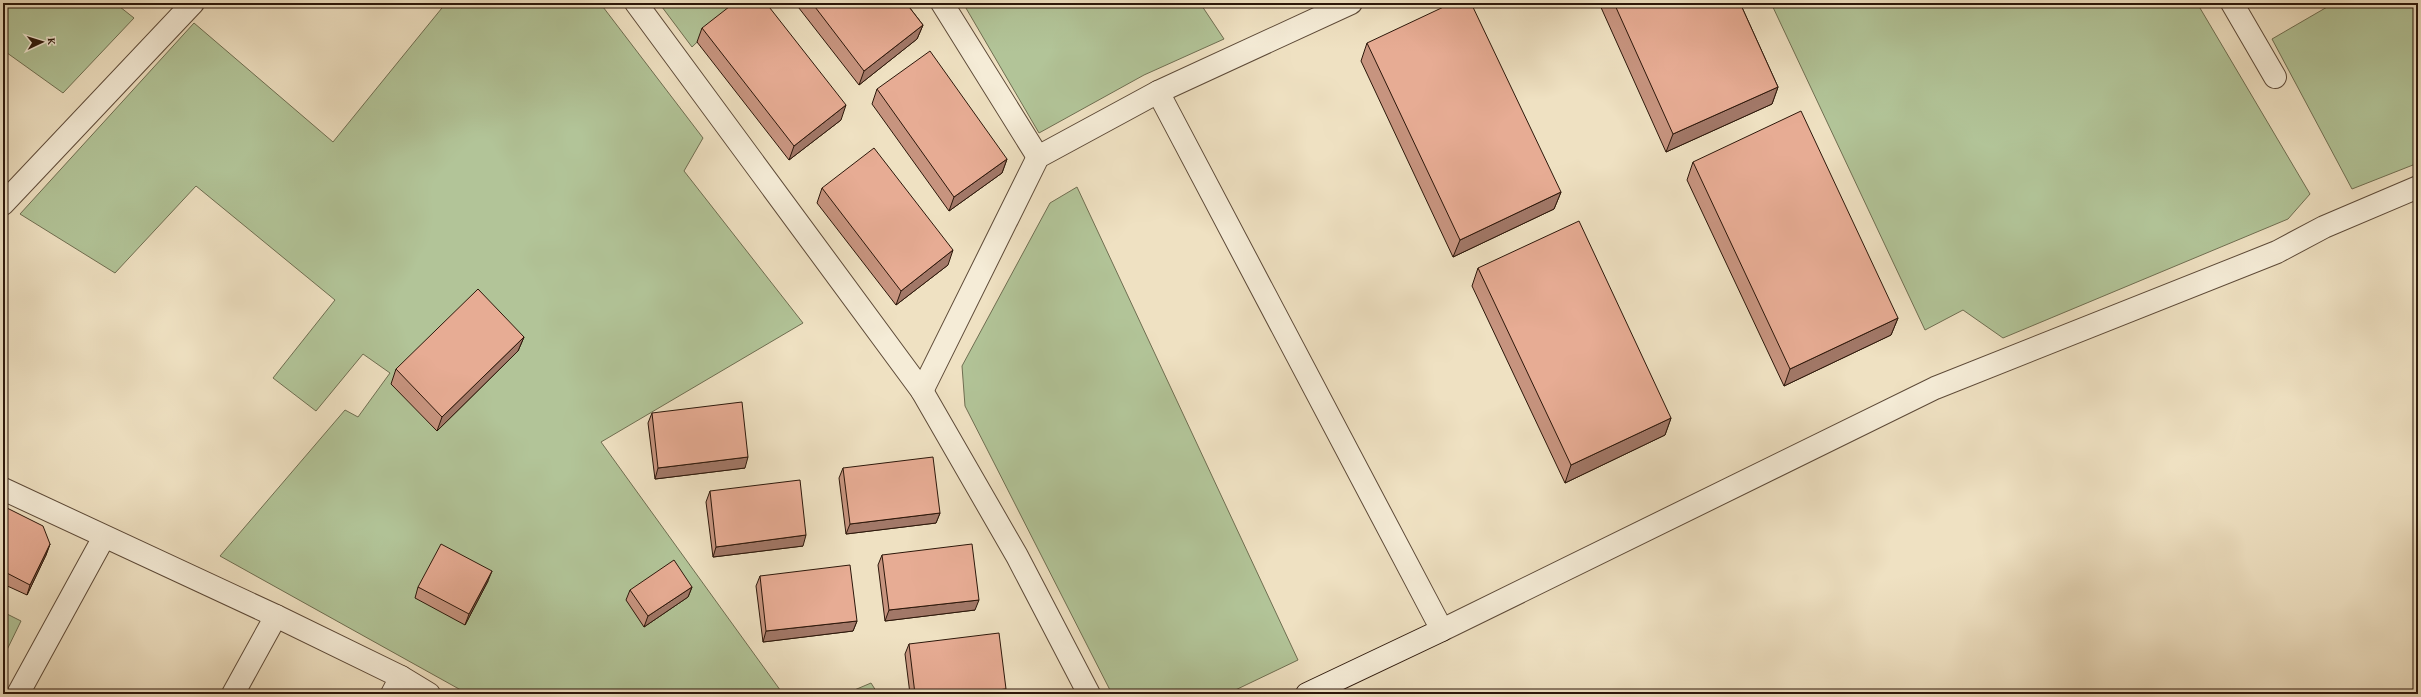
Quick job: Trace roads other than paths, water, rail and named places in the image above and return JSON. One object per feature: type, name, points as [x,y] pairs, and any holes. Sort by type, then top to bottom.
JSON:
[{"type":"street","points":[[3,204],[192,3]]},
{"type":"street","points":[[636,3],[922,391],[1017,556],[1089,694]]},
{"type":"street","points":[[942,3],[1038,157]]},
{"type":"street","points":[[922,391],[1038,157],[1158,92],[1351,3]]},
{"type":"street","points":[[2232,3],[2275,77]]},
{"type":"street","points":[[1158,92],[1442,630]]},
{"type":"street","points":[[1307,694],[1442,630],[1935,388],[2277,252],[2324,227],[2418,187]]},
{"type":"street","points":[[3,489],[276,616],[397,686],[429,694]]},
{"type":"street","points":[[18,694],[104,537]]},
{"type":"street","points":[[233,694],[276,616]]}]
